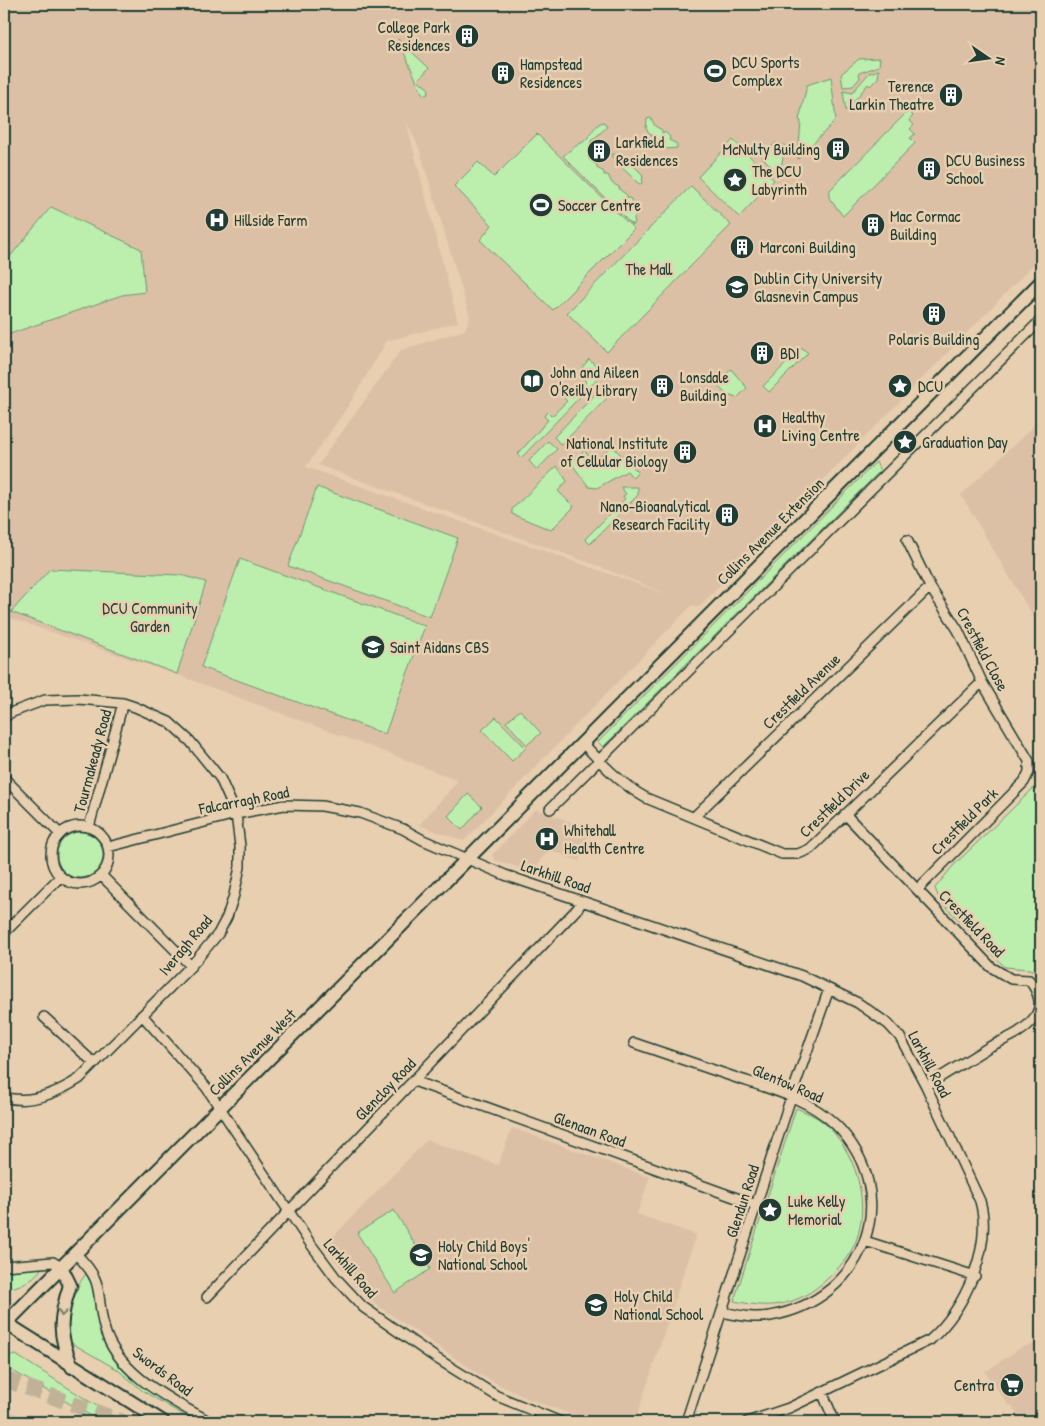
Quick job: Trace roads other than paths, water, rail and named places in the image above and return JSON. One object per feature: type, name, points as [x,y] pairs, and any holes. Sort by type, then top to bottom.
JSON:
[{"type":"main road","name":"Collins Avenue Extension","points":[[523,804],[582,742],[1041,282]]},
{"type":"main road","name":"Collins Avenue West","points":[[4,1323],[76,1254],[523,804]]},
{"type":"main road","points":[[61,1267],[70,1285],[63,1308],[62,1343],[72,1367]]},
{"type":"main road","points":[[4,1323],[163,1422]]},
{"type":"street","points":[[550,809],[1041,320]]},
{"type":"street","name":"Crestfield Close","points":[[907,540],[930,587],[958,630],[982,682],[1029,761],[1029,772]]},
{"type":"street","name":"Crestfield Avenue","points":[[694,817],[930,587]]},
{"type":"street","name":"Crestfield Drive","points":[[582,742],[599,762],[630,789],[646,798],[782,854],[798,854],[810,849],[982,682]]},
{"type":"street","name":"Iveragh Road","points":[[4,718],[10,713],[45,700],[78,699],[123,703],[169,722],[190,741],[220,778],[236,814],[240,846],[240,867],[227,917],[218,934],[191,966],[79,1079],[64,1089],[48,1095],[22,1099],[4,1097]]},
{"type":"street","name":"Tourmakeady Road","points":[[89,828],[123,703]]},
{"type":"street","name":"Crestfield Park","points":[[918,889],[1024,782],[1029,772]]},
{"type":"street","points":[[4,778],[60,834]]},
{"type":"street","name":"Falcarragh Road","points":[[108,847],[236,814],[284,805],[332,808],[360,813],[402,829],[468,860]]},
{"type":"street","name":"Crestfield Road","points":[[845,814],[991,967],[1011,979],[1029,980],[1038,991],[1039,1005],[1035,1017],[1022,1031],[990,1047],[926,1086]]},
{"type":"street","points":[[73,827],[89,828],[97,832],[108,847],[109,857],[101,875],[86,884],[68,882],[60,877],[51,860],[51,851],[60,834],[73,827]]},
{"type":"street","name":"Larkhill Road","points":[[468,860],[802,976],[858,1003],[888,1024],[900,1037],[926,1086],[972,1180],[983,1212],[974,1276],[958,1307],[941,1330],[930,1340],[764,1418],[747,1422]]},
{"type":"street","points":[[101,875],[191,966]]},
{"type":"street","points":[[4,933],[60,877]]},
{"type":"street","name":"Glencloy Road","points":[[208,1297],[288,1210],[414,1081],[578,908],[582,901]]},
{"type":"street","name":"Glendun Road","points":[[686,1422],[791,1097],[829,989]]},
{"type":"street","points":[[142,1015],[206,1087],[220,1107]]},
{"type":"street","points":[[44,1017],[94,1063]]},
{"type":"street","name":"Glentow Road","points":[[634,1043],[791,1097],[819,1110],[849,1139],[859,1157],[870,1190],[866,1241],[852,1267],[828,1294],[790,1312],[768,1317],[743,1316],[722,1312]]},
{"type":"street","name":"Glenaan Road","points":[[414,1081],[756,1205]]},
{"type":"street","name":"Larkhill Road","points":[[220,1107],[236,1135],[336,1278],[363,1307],[436,1358],[497,1396],[561,1422]]},
{"type":"street","points":[[866,1241],[974,1276]]},
{"type":"street","name":"Swords Road","points":[[76,1254],[92,1272],[99,1285],[104,1327],[110,1343],[122,1361],[172,1400],[210,1422]]},
{"type":"street","points":[[4,1266],[53,1262],[61,1267]]},
{"type":"street","points":[[822,1392],[835,1422]]},
{"type":"tunnel","points":[[4,1379],[123,1422]]},
{"type":"tunnel","points":[[4,1419],[14,1422]]},
{"type":"place","name":"College Park Residences","points":[[467,36]]},
{"type":"place","name":"DCU Sports Complex","points":[[715,71]]},
{"type":"place","name":"Hampstead Residences","points":[[503,73]]},
{"type":"place","name":"Terence Larkin Theatre","points":[[951,95]]},
{"type":"place","name":"McNulty Building","points":[[838,149]]},
{"type":"place","name":"Larkfield Residences","points":[[599,151]]},
{"type":"place","name":"DCU Business School","points":[[929,169]]},
{"type":"place","name":"The DCU Labyrinth","points":[[735,180]]},
{"type":"place","name":"Soccer Centre","points":[[541,205]]},
{"type":"place","name":"Hillside Farm","points":[[217,220]]},
{"type":"place","name":"Mac Cormac Building","points":[[873,225]]},
{"type":"place","name":"Marconi Building","points":[[742,247]]},
{"type":"place","name":"Dublin City University Glasnevin Campus","points":[[737,287]]},
{"type":"place","name":"Polaris Building","points":[[934,314]]},
{"type":"place","name":"BDI","points":[[762,353]]},
{"type":"place","name":"John and Aileen O'Reilly Library","points":[[532,381]]},
{"type":"place","name":"Lonsdale Building","points":[[662,386]]},
{"type":"place","name":"DCU","points":[[900,386]]},
{"type":"place","name":"Healthy Living Centre","points":[[765,426]]},
{"type":"place","name":"Graduation Day","points":[[905,442]]},
{"type":"place","name":"National Institute of Cellular Biology","points":[[685,452]]},
{"type":"place","name":"Nano-Bioanalytical Research Facility","points":[[727,515]]},
{"type":"place","name":"Saint Aidans CBS","points":[[373,647]]},
{"type":"place","name":"Whitehall Health Centre","points":[[547,839]]},
{"type":"place","name":"Luke Kelly Memorial","points":[[770,1210]]},
{"type":"place","name":"Holy Child Boys' National School","points":[[421,1255]]},
{"type":"place","name":"Holy Child National School","points":[[596,1305]]},
{"type":"place","name":"Centra","points":[[1012,1385]]},
{"type":"park label","name":"The Mall","points":[[649,269]]},
{"type":"park label","name":"DCU Community Garden","points":[[150,617]]}]
